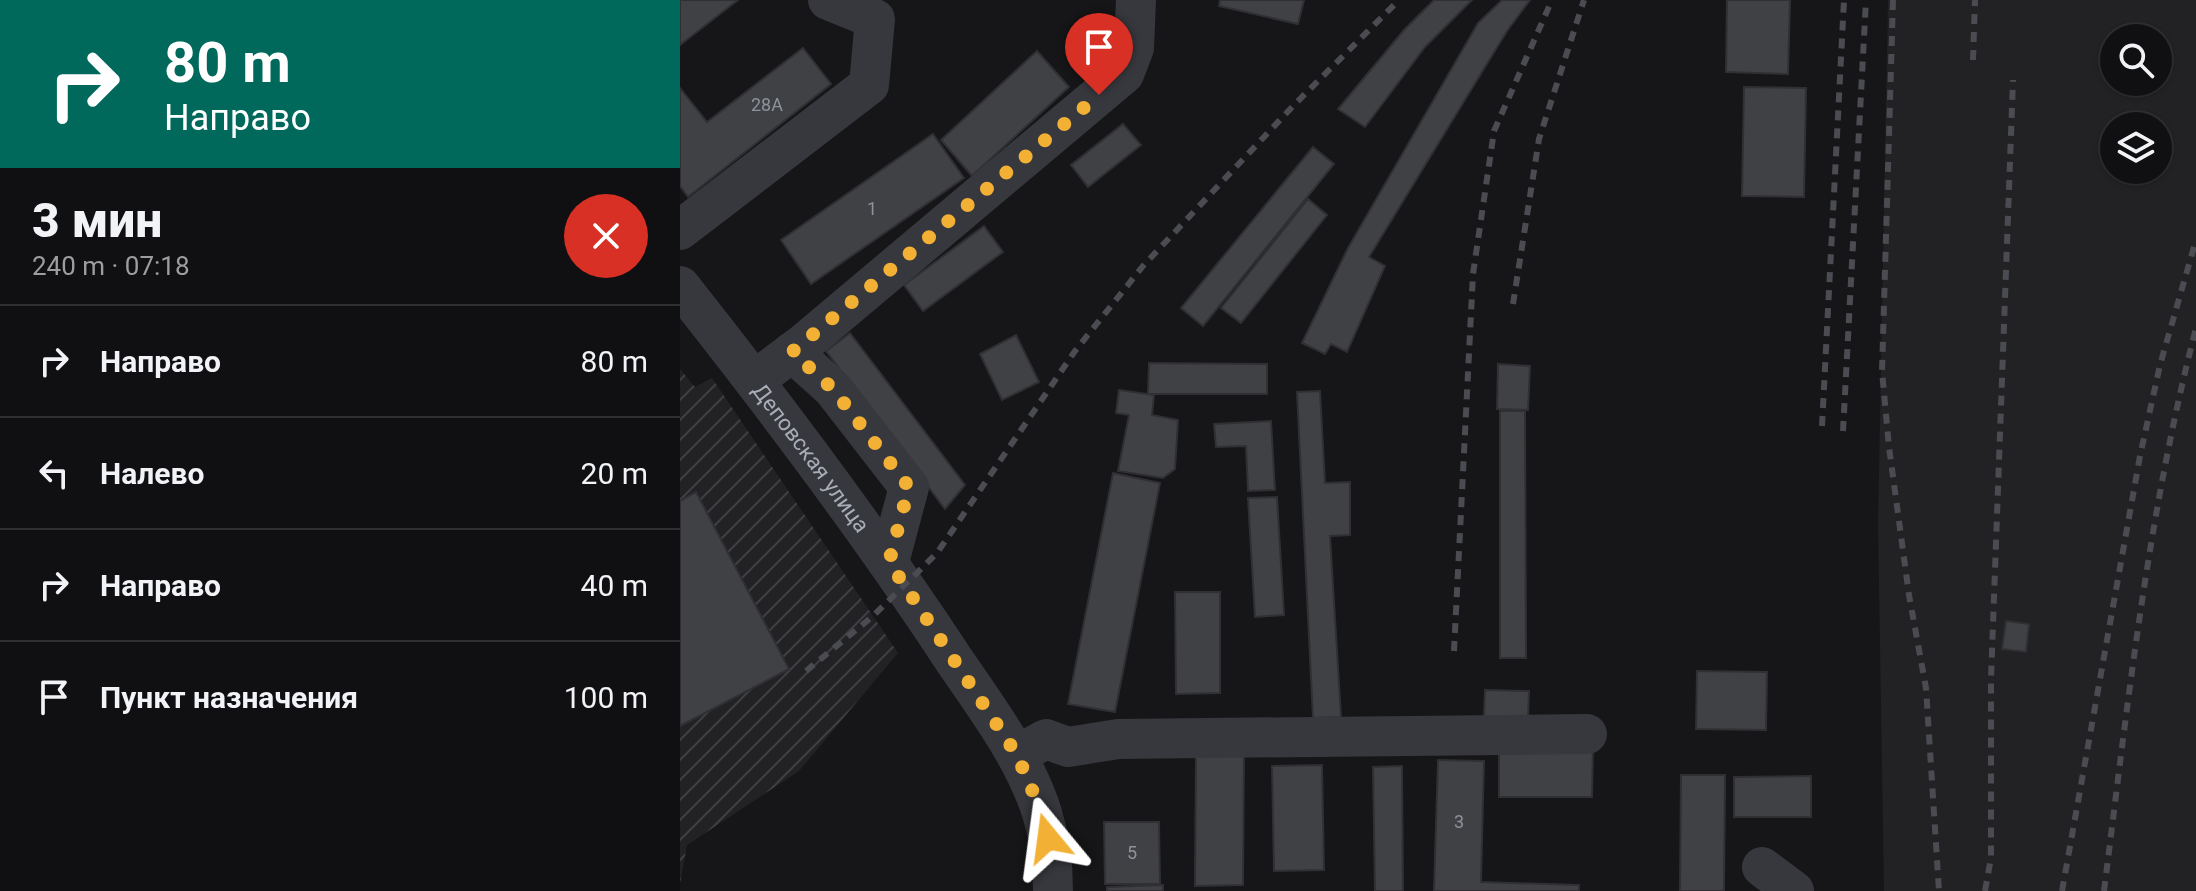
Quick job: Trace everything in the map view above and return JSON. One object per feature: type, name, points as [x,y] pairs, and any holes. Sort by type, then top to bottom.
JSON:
[{"type":"street","points":[[680,230],[869,85],[875,19],[828,0]]},
{"type":"street","points":[[755,380],[1124,74],[1134,48],[1136,0]]},
{"type":"street","name":"Деповская улица","points":[[680,286],[755,380],[889,562],[1017,755],[1042,813],[1053,864],[1053,891]]},
{"type":"street","points":[[792,352],[833,389],[909,487],[889,562]]},
{"type":"street","points":[[1017,755],[1046,739],[1068,747],[1133,739],[1587,734]]},
{"type":"street","points":[[1762,867],[1794,891]]},
{"type":"shaded area","points":[[1888,0],[2196,0],[2196,891],[1884,891],[1878,524]]},
{"type":"shaded area","points":[[680,369],[695,387],[712,378],[898,653],[799,771],[687,845],[680,884]]},
{"type":"building","points":[[680,0],[738,0],[680,45]]},
{"type":"building","points":[[1220,0],[1304,0],[1298,24],[1219,6]]},
{"type":"building","points":[[1434,0],[1472,0],[1425,47],[1365,127],[1338,109],[1404,30]]},
{"type":"building","points":[[1502,0],[1530,0],[1507,31],[1369,257],[1385,266],[1347,352],[1331,344],[1325,354],[1302,343],[1348,248],[1478,23]]},
{"type":"building","points":[[1727,0],[1790,0],[1788,74],[1726,72]]},
{"type":"building","points":[[803,48],[831,84],[688,197],[680,186],[680,88],[707,122]]},
{"type":"building","points":[[1037,51],[1069,87],[972,176],[941,140]]},
{"type":"building","points":[[1744,87],[1806,88],[1804,197],[1742,196]]},
{"type":"building","points":[[1123,124],[1141,145],[1088,187],[1071,165]]},
{"type":"building","points":[[933,134],[964,178],[811,284],[781,240]]},
{"type":"building","points":[[1313,147],[1334,164],[1203,326],[1181,308]]},
{"type":"building","points":[[1308,199],[1327,215],[1241,323],[1221,308]]},
{"type":"building","points":[[984,226],[1003,252],[923,311],[904,285]]},
{"type":"building","points":[[850,333],[965,485],[945,509],[826,351]]},
{"type":"building","points":[[1016,335],[1039,382],[1002,400],[980,354]]},
{"type":"building","points":[[1149,363],[1267,364],[1267,394],[1148,394]]},
{"type":"building","points":[[1498,364],[1530,366],[1528,410],[1497,409]]},
{"type":"building","points":[[1119,390],[1154,395],[1152,415],[1178,420],[1175,469],[1163,478],[1118,471],[1129,415],[1116,413]]},
{"type":"building","points":[[1320,391],[1325,483],[1350,482],[1350,535],[1330,536],[1341,717],[1313,718],[1297,392]]},
{"type":"building","points":[[1500,411],[1525,411],[1526,658],[1500,658]]},
{"type":"building","points":[[1271,421],[1275,490],[1248,491],[1246,446],[1216,447],[1214,424]]},
{"type":"building","points":[[1113,473],[1160,483],[1115,712],[1068,704]]},
{"type":"building","points":[[696,492],[789,669],[680,726],[680,501]]},
{"type":"building","points":[[1277,497],[1284,615],[1255,617],[1248,498]]},
{"type":"building","points":[[1175,592],[1220,592],[1220,693],[1176,694]]},
{"type":"building","points":[[2006,621],[2029,624],[2026,652],[2002,649]]},
{"type":"building","points":[[1697,671],[1767,672],[1766,730],[1696,729]]},
{"type":"building","points":[[1485,690],[1529,691],[1528,718],[1484,717]]},
{"type":"building","points":[[1499,746],[1593,746],[1592,797],[1499,797]]},
{"type":"building","points":[[1196,749],[1244,749],[1243,885],[1195,886]]},
{"type":"building","points":[[1438,760],[1484,761],[1481,882],[1579,885],[1579,891],[1434,891]]},
{"type":"building","points":[[1322,765],[1324,870],[1274,871],[1272,766]]},
{"type":"building","points":[[1402,766],[1403,891],[1375,891],[1373,767]]},
{"type":"building","points":[[1681,775],[1725,775],[1724,891],[1680,891]]},
{"type":"building","points":[[1811,776],[1811,817],[1734,817],[1734,777]]},
{"type":"building","points":[[1104,822],[1159,822],[1160,884],[1105,884]]},
{"type":"building","points":[[1163,885],[1163,891],[1107,891],[1107,887]]},
{"type":"railway","points":[[806,671],[873,616],[937,553],[1075,351],[1143,266],[1294,105],[1399,0]]},
{"type":"railway","points":[[1454,651],[1473,274],[1494,131],[1552,0]]},
{"type":"railway","points":[[1513,304],[1539,139],[1584,0]]},
{"type":"railway","points":[[1822,426],[1844,0]]},
{"type":"railway","points":[[1843,431],[1866,0]]},
{"type":"railway","points":[[1893,0],[1882,371],[1909,595],[1926,688],[1939,891]]},
{"type":"railway","points":[[1973,60],[1975,0]]},
{"type":"railway","points":[[1985,891],[1991,858],[1991,679],[2013,80]]},
{"type":"railway","points":[[2062,891],[2140,456],[2160,365],[2196,240]]},
{"type":"railway","points":[[2104,891],[2152,538],[2196,328]]},
{"type":"route","points":[[1048,838],[1042,813],[1017,755],[889,562],[909,487],[833,389],[792,352],[1099,95]]}]
